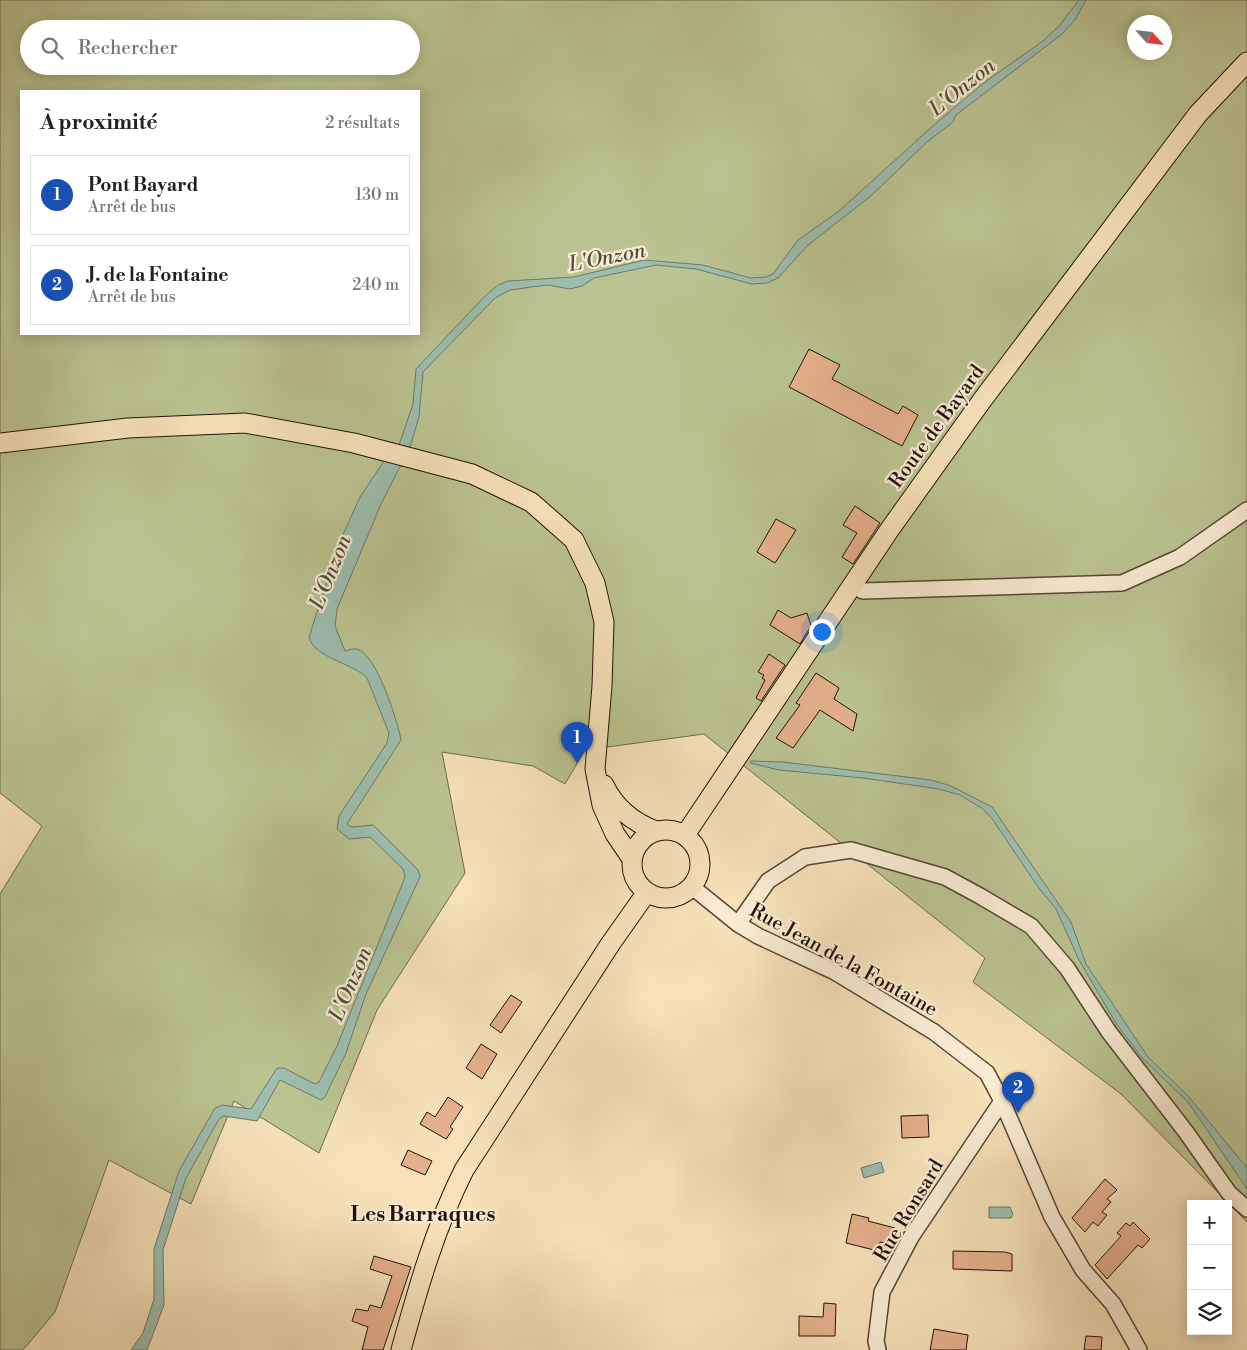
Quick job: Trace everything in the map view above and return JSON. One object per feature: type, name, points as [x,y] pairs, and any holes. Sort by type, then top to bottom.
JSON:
[{"type":"main road","name":"Route de Bayard","points":[[685,835],[852,586],[983,399],[1198,114],[1247,62]]},
{"type":"main road","points":[[0,443],[128,428],[245,423],[354,443],[472,474],[531,502],[574,540],[595,582],[604,622],[602,686],[595,769],[602,805],[615,834],[630,856],[631,871],[636,882],[647,892],[657,897],[670,899],[691,886],[698,877],[701,865],[694,843],[685,835],[667,830],[656,831],[640,825],[624,813],[608,794],[595,769]]},
{"type":"main road","points":[[630,856],[640,841],[656,831]]},
{"type":"main road","points":[[401,1350],[426,1262],[445,1207],[464,1170],[647,892]]},
{"type":"street","points":[[852,586],[863,591],[1122,583],[1180,557],[1247,510]]},
{"type":"street","points":[[738,924],[768,881],[805,857],[851,850],[945,877],[973,892],[1031,926],[1067,968],[1109,1032],[1186,1132],[1229,1193],[1247,1208]]},
{"type":"street","name":"Rue Jean de la Fontaine","points":[[691,886],[738,924],[758,936],[836,972],[934,1032],[987,1073],[1002,1101],[1052,1216],[1083,1270],[1113,1304],[1140,1350]]},
{"type":"street","name":"Rue Ronsard","points":[[878,1350],[876,1341],[882,1292],[911,1237],[1002,1101]]},
{"type":"green space","points":[[0,0],[1247,0],[1247,1222],[1232,1207],[1232,1200],[1225,1200],[1121,1094],[973,982],[985,958],[704,734],[585,750],[565,784],[533,766],[442,752],[465,873],[377,1010],[319,1153],[234,1101],[191,1204],[109,1160],[55,1312],[23,1350],[0,1350],[0,894],[42,826],[0,793]]},
{"type":"shaded area","points":[[1079,0],[1086,0],[1075,20],[1062,34],[956,115],[953,122],[927,142],[872,195],[807,246],[778,278],[767,283],[752,284],[696,269],[656,265],[594,278],[582,286],[570,289],[548,285],[531,287],[510,290],[495,298],[423,372],[419,417],[410,447],[399,445],[413,404],[416,369],[484,297],[498,285],[508,281],[574,277],[644,260],[703,265],[751,278],[766,277],[773,274],[798,240],[839,211],[935,124],[985,82],[1043,41],[1059,26]]},
{"type":"shaded area","points":[[386,458],[403,461],[381,504],[337,609],[335,626],[345,651],[357,649],[364,653],[371,662],[391,704],[401,740],[347,824],[352,827],[373,825],[418,870],[420,877],[366,994],[346,1053],[325,1097],[321,1100],[280,1080],[257,1121],[224,1116],[219,1119],[186,1178],[163,1250],[164,1305],[147,1350],[131,1350],[143,1333],[154,1299],[154,1249],[179,1171],[215,1108],[222,1105],[251,1109],[277,1068],[284,1068],[315,1084],[319,1082],[337,1046],[405,877],[403,869],[370,837],[349,839],[337,829],[339,816],[387,743],[389,733],[367,678],[353,668],[318,650],[312,644],[309,637],[341,539],[360,497]]},
{"type":"shaded area","points":[[751,761],[783,762],[931,780],[951,786],[992,807],[1071,922],[1086,964],[1148,1057],[1188,1096],[1247,1168],[1247,1189],[1188,1102],[1143,1059],[1117,1025],[1079,960],[1056,909],[1038,887],[993,820],[983,809],[960,795],[939,789],[863,778],[779,770],[750,763]]},
{"type":"shaded area","points":[[881,1162],[884,1172],[864,1178],[861,1168]]},
{"type":"shaded area","points":[[989,1207],[1010,1207],[1013,1214],[1011,1218],[989,1218]]},
{"type":"building","points":[[809,349],[840,365],[832,379],[898,414],[903,406],[918,415],[902,446],[789,387]]},
{"type":"building","points":[[855,506],[880,523],[853,564],[842,557],[857,533],[843,525]]},
{"type":"building","points":[[776,519],[796,530],[775,563],[757,552]]},
{"type":"building","points":[[778,610],[791,618],[807,613],[811,626],[800,644],[770,625]]},
{"type":"building","points":[[769,654],[785,665],[761,701],[756,698],[765,680],[762,678],[764,675],[758,672]]},
{"type":"building","points":[[816,673],[839,688],[834,699],[857,714],[853,731],[820,710],[793,748],[776,738],[800,705],[796,703]]},
{"type":"building","points":[[511,995],[522,1002],[501,1033],[490,1025]]},
{"type":"building","points":[[481,1044],[497,1054],[482,1079],[466,1068]]},
{"type":"building","points":[[448,1097],[463,1107],[450,1127],[453,1129],[446,1139],[420,1124],[427,1112],[435,1117]]},
{"type":"building","points":[[928,1115],[929,1137],[902,1138],[901,1116]]},
{"type":"building","points":[[408,1150],[432,1161],[425,1175],[401,1165]]},
{"type":"building","points":[[1105,1179],[1117,1190],[1107,1199],[1111,1202],[1102,1212],[1107,1215],[1098,1226],[1093,1222],[1085,1232],[1072,1218]]},
{"type":"building","points":[[852,1214],[869,1218],[868,1221],[895,1228],[889,1244],[880,1242],[878,1251],[846,1243]]},
{"type":"building","points":[[1133,1222],[1150,1239],[1142,1248],[1138,1245],[1107,1279],[1095,1265],[1121,1236],[1117,1233],[1126,1223],[1130,1226]]},
{"type":"building","points":[[953,1251],[1005,1252],[1012,1254],[1012,1271],[953,1269]]},
{"type":"building","points":[[374,1256],[411,1267],[383,1350],[362,1350],[368,1327],[352,1321],[356,1309],[368,1311],[370,1305],[381,1308],[392,1276],[370,1269]]},
{"type":"building","points":[[824,1303],[836,1304],[835,1336],[799,1336],[799,1316],[823,1317]]},
{"type":"building","points":[[934,1329],[968,1335],[966,1350],[930,1350]]},
{"type":"building","points":[[1086,1336],[1102,1337],[1101,1350],[1084,1350]]},
{"type":"place","name":"Pont Bayard","points":[[577,763]]},
{"type":"place","name":"J. de la Fontaine","points":[[1018,1113]]},
{"type":"district","name":"Les Barraques","points":[[423,1214]]},
{"type":"water label","name":"L'Onzon","points":[[962,87]]},
{"type":"water label","name":"L'Onzon","points":[[607,257]]},
{"type":"water label","name":"L'Onzon","points":[[330,572]]},
{"type":"water label","name":"L'Onzon","points":[[350,984]]}]
